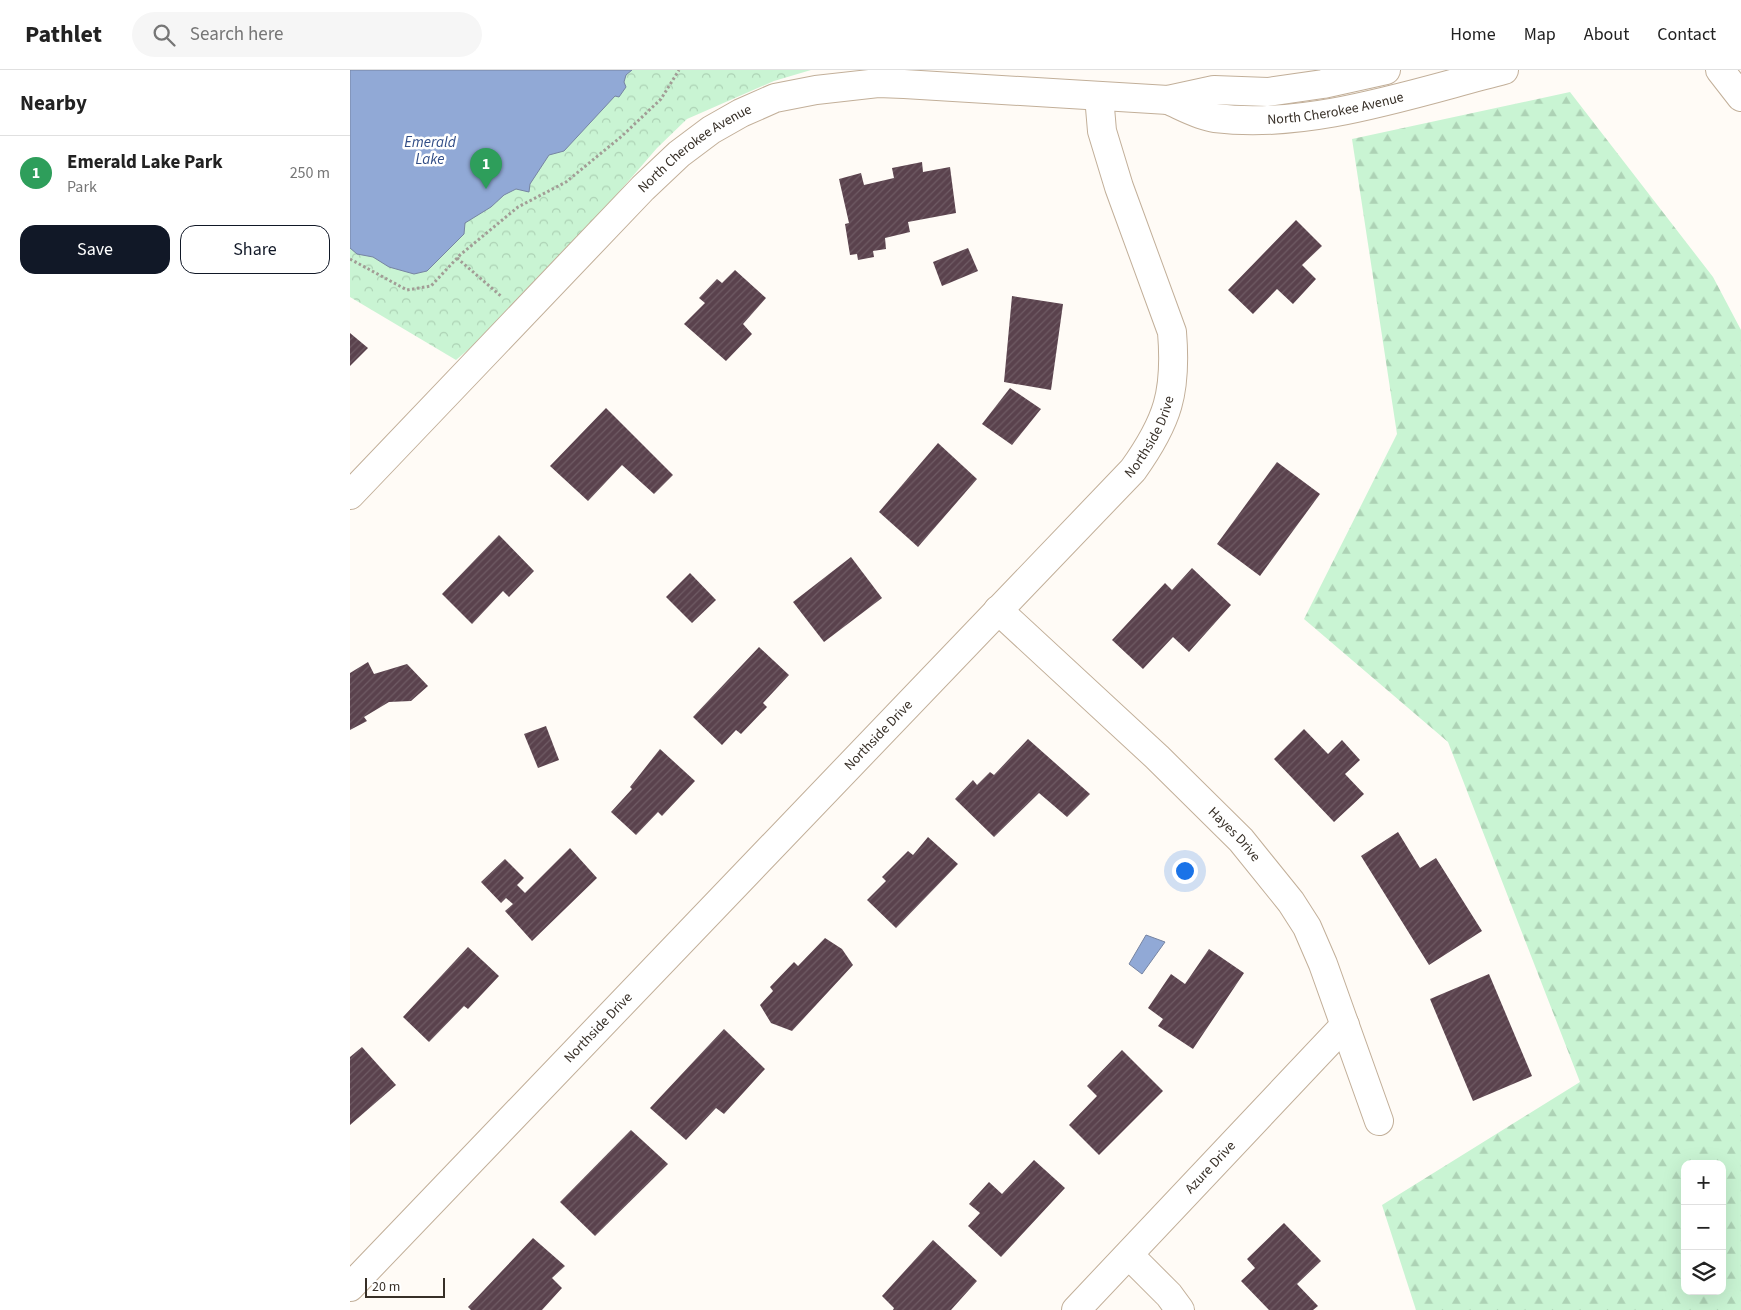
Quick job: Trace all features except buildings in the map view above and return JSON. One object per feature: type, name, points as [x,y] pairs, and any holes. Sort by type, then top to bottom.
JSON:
[{"type":"main road","name":"North Cherokee Avenue","points":[[350,495],[643,188],[679,154],[711,130],[741,113],[776,98],[875,77],[1168,100],[1214,90],[1268,92],[1323,84],[1386,70]]},
{"type":"main road","name":"North Cherokee Avenue","points":[[1168,100],[1213,118],[1271,120],[1325,114],[1504,70]]},
{"type":"main road","points":[[1720,70],[1741,97]]},
{"type":"main road","name":"Northside Drive","points":[[350,1287],[1133,470],[1153,442],[1168,410],[1173,384],[1174,357],[1172,332],[1105,140],[1099,96]]},
{"type":"main road","name":"Hayes Drive","points":[[998,610],[1157,757],[1241,840],[1267,870],[1307,927],[1323,964],[1379,1121]]},
{"type":"main road","name":"Azure Drive","points":[[1076,1310],[1345,1025]]},
{"type":"main road","points":[[1129,1255],[1169,1295],[1180,1310]]},
{"type":"path","points":[[350,260],[407,290],[431,286],[457,258],[518,207],[566,182],[622,136],[661,99],[679,70]]},
{"type":"path","points":[[457,258],[522,316]]},
{"type":"green space","points":[[350,70],[811,70],[774,81],[687,119],[657,148],[587,229],[497,325],[456,360],[350,297]]},
{"type":"green space","points":[[1570,92],[1713,277],[1741,330],[1741,1310],[1416,1310],[1382,1205],[1580,1082],[1448,742],[1304,619],[1397,434],[1352,139]]},
{"type":"water","name":"Emerald Lake","points":[[350,70],[632,70],[626,75],[624,82],[626,87],[619,97],[615,96],[564,151],[549,155],[530,184],[529,192],[516,189],[504,195],[491,207],[465,223],[464,234],[427,271],[414,274],[389,267],[373,257],[357,254],[350,248]]},
{"type":"water","points":[[1146,935],[1165,942],[1142,974],[1129,964]]},
{"type":"place","name":"Emerald Lake Park","points":[[486,189]]}]
